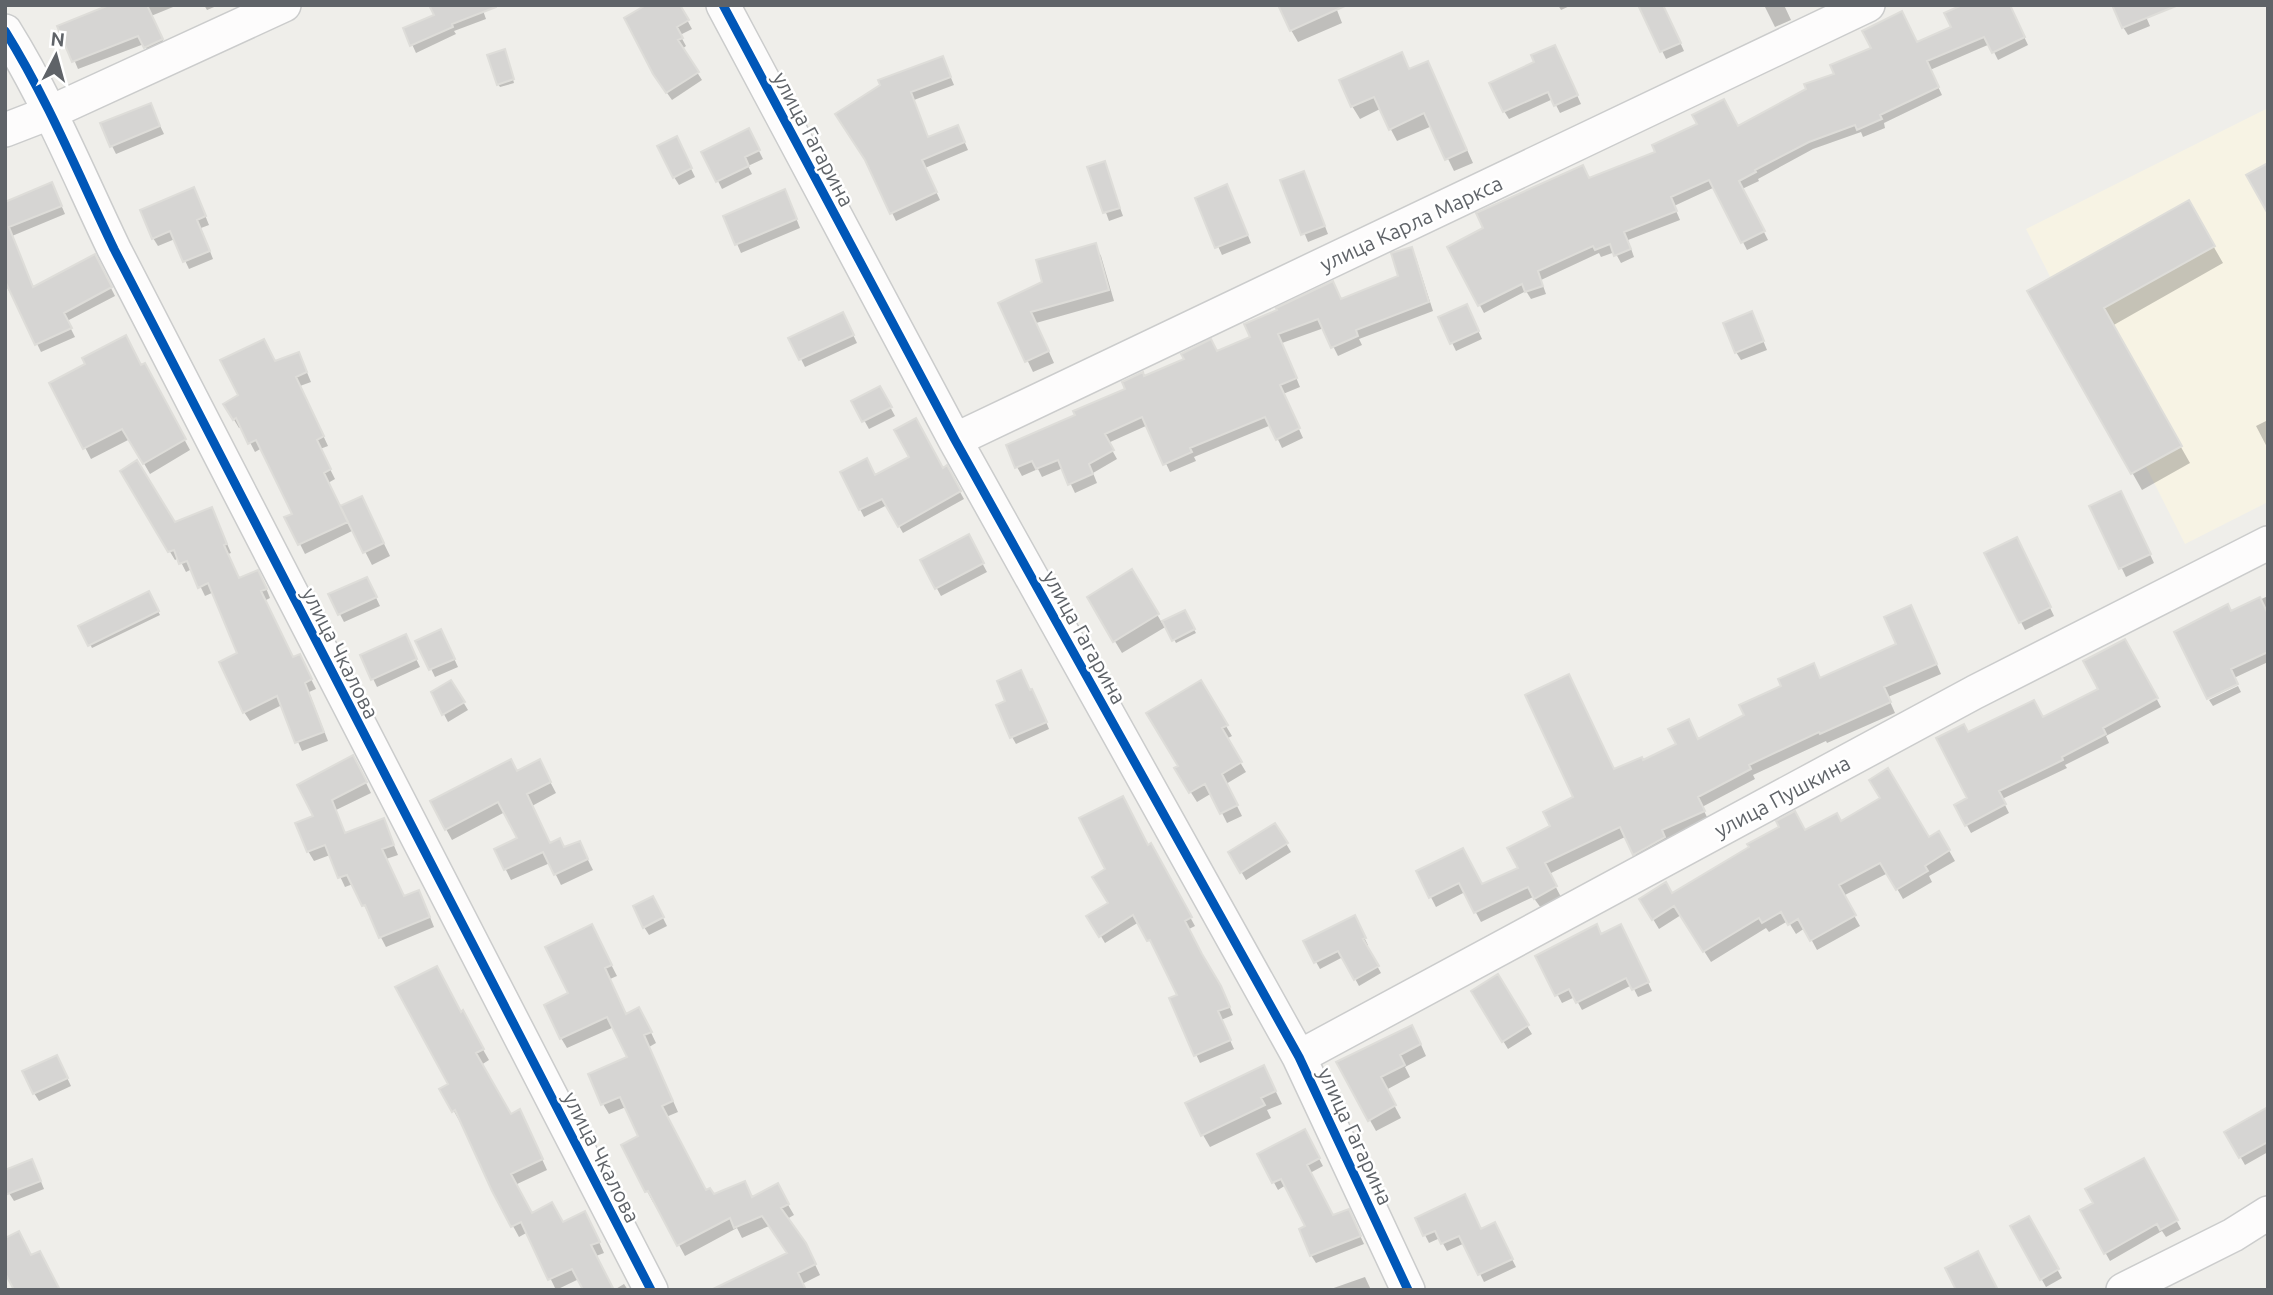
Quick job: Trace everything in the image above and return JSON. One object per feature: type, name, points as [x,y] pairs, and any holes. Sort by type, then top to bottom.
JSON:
[{"type":"street","points":[[5,130],[49,113],[284,5]]},
{"type":"street","name":"улица Гагарина","points":[[723,5],[955,440],[1299,1057],[1408,1290]]},
{"type":"street","name":"улица Карла Маркса","points":[[955,440],[1868,5]]},
{"type":"street","name":"улица Чкалова","points":[[5,31],[49,113],[120,261],[651,1290]]},
{"type":"street","name":"улица Пушкина","points":[[1299,1057],[1975,692],[2268,543]]},
{"type":"street","points":[[2123,1290],[2233,1235],[2268,1213]]},
{"type":"shaded area","points":[[2268,108],[2268,502],[2185,544],[2026,229]]},
{"type":"building","points":[[109,5],[147,5],[163,39],[144,48],[138,36],[72,62],[57,26]]},
{"type":"building","points":[[429,5],[496,7],[452,24],[453,27],[410,46],[403,28],[434,15]]},
{"type":"building","points":[[646,5],[680,5],[689,20],[677,27],[683,38],[678,40],[699,72],[666,93],[624,18]]},
{"type":"building","points":[[1278,5],[1347,5],[1290,31]]},
{"type":"building","points":[[1638,5],[1663,5],[1681,43],[1660,52]]},
{"type":"building","points":[[1962,5],[2010,5],[2025,37],[1992,53],[1984,37],[1927,61],[1939,87],[1880,115],[1882,119],[1857,130],[1855,125],[1809,142],[1739,181],[1765,231],[1741,243],[1709,180],[1671,197],[1677,211],[1624,232],[1631,249],[1614,256],[1610,244],[1595,250],[1593,246],[1538,271],[1543,286],[1525,292],[1522,284],[1478,306],[1447,247],[1483,228],[1476,213],[1583,165],[1589,178],[1655,152],[1652,145],[1697,124],[1692,115],[1724,99],[1738,126],[1806,89],[1804,84],[1834,74],[1830,65],[1871,48],[1862,31],[1902,11],[1917,42],[1951,27],[1944,13]]},
{"type":"building","points":[[2112,5],[2176,5],[2176,6],[2122,28]]},
{"type":"building","points":[[1555,45],[1578,95],[1554,106],[1548,92],[1503,112],[1489,83],[1534,62],[1531,55]]},
{"type":"building","points":[[505,49],[514,79],[497,85],[487,55]]},
{"type":"building","points":[[1402,52],[1409,69],[1428,61],[1467,150],[1445,160],[1424,113],[1389,130],[1374,97],[1351,107],[1339,80]]},
{"type":"building","points":[[943,56],[951,77],[911,92],[928,137],[958,125],[965,142],[922,160],[937,192],[890,214],[865,160],[835,114],[880,85],[878,80]]},
{"type":"building","points":[[151,103],[160,126],[110,147],[100,123]]},
{"type":"building","points":[[749,128],[760,150],[745,157],[749,166],[716,182],[701,152]]},
{"type":"building","points":[[677,136],[692,168],[673,178],[657,146]]},
{"type":"building","points":[[1105,161],[1120,208],[1103,213],[1087,167]]},
{"type":"building","points":[[2268,163],[2268,214],[2246,175]]},
{"type":"building","points":[[1304,171],[1325,226],[1301,235],[1280,180]]},
{"type":"building","points":[[52,182],[62,206],[9,227],[33,287],[95,254],[112,287],[64,313],[72,328],[35,345],[5,281],[5,202]]},
{"type":"building","points":[[1227,184],[1248,235],[1215,248],[1195,198]]},
{"type":"building","points":[[194,187],[206,216],[197,220],[210,251],[183,262],[170,231],[152,239],[140,210]]},
{"type":"building","points":[[785,189],[797,219],[735,245],[723,216]]},
{"type":"building","points":[[2189,200],[2215,246],[2104,308],[2182,446],[2131,474],[2027,291]]},
{"type":"building","points":[[1096,243],[1109,290],[1031,312],[1049,351],[1025,362],[998,303],[1042,282],[1036,260]]},
{"type":"building","points":[[1412,247],[1429,302],[1356,330],[1358,336],[1331,348],[1318,319],[1278,334],[1297,378],[1280,385],[1300,428],[1276,440],[1265,417],[1190,448],[1192,452],[1163,465],[1142,417],[1105,434],[1114,450],[1089,464],[1093,474],[1068,485],[1058,460],[1036,469],[1032,461],[1015,468],[1006,445],[1075,415],[1073,411],[1125,389],[1122,382],[1184,359],[1181,354],[1211,339],[1217,351],[1250,337],[1244,324],[1333,281],[1341,299],[1398,276],[1391,253]]},
{"type":"building","points":[[1467,304],[1479,331],[1450,344],[1438,317]]},
{"type":"building","points":[[1752,311],[1764,341],[1735,353],[1723,323]]},
{"type":"building","points":[[843,312],[854,335],[799,360],[788,338]]},
{"type":"building","points":[[126,335],[141,365],[145,363],[186,439],[143,464],[122,429],[83,449],[49,383],[85,364],[82,358]]},
{"type":"building","points":[[264,339],[275,361],[299,352],[307,372],[296,377],[324,436],[317,440],[331,469],[324,473],[348,522],[298,545],[284,517],[292,514],[256,440],[248,444],[236,418],[233,420],[223,404],[238,395],[220,360]]},
{"type":"building","points":[[880,386],[892,407],[862,422],[851,401]]},
{"type":"building","points":[[916,418],[943,468],[947,465],[961,491],[898,527],[882,499],[859,510],[840,472],[867,458],[875,475],[909,457],[894,430]]},
{"type":"building","points":[[137,460],[175,522],[212,507],[227,544],[224,545],[239,578],[258,570],[267,589],[261,591],[293,657],[300,654],[312,679],[305,683],[324,732],[295,743],[277,696],[243,713],[219,662],[237,653],[208,583],[198,588],[187,561],[179,564],[174,550],[168,552],[120,471]]},
{"type":"building","points":[[2121,491],[2151,554],[2119,569],[2089,506]]},
{"type":"building","points":[[362,496],[384,543],[363,553],[340,506]]},
{"type":"building","points":[[969,534],[984,563],[935,589],[920,560]]},
{"type":"building","points":[[2017,537],[2051,607],[2019,623],[1984,553]]},
{"type":"building","points":[[1132,569],[1159,614],[1113,642],[1087,597]]},
{"type":"building","points":[[367,577],[377,597],[338,615],[328,594]]},
{"type":"building","points":[[149,591],[159,611],[88,646],[78,626]]},
{"type":"building","points":[[2260,597],[2268,614],[2268,652],[2231,669],[2238,684],[2207,699],[2174,632],[2228,604],[2231,611]]},
{"type":"building","points":[[1911,605],[1937,664],[1884,687],[1891,702],[1749,765],[1751,769],[1698,797],[1705,811],[1662,830],[1665,837],[1633,855],[1620,827],[1545,863],[1557,886],[1534,899],[1528,887],[1474,913],[1459,883],[1429,898],[1416,871],[1463,848],[1482,884],[1518,868],[1507,848],[1550,826],[1543,812],[1573,797],[1525,695],[1569,674],[1614,769],[1642,757],[1643,760],[1676,744],[1668,729],[1689,719],[1698,739],[1744,715],[1739,705],[1781,686],[1778,679],[1814,663],[1820,678],[1896,644],[1884,617]]},
{"type":"building","points":[[1185,610],[1195,629],[1172,641],[1162,621]]},
{"type":"building","points":[[441,629],[455,659],[429,670],[415,641]]},
{"type":"building","points":[[406,634],[417,659],[371,680],[360,655]]},
{"type":"building","points":[[2125,639],[2158,698],[2103,728],[2106,734],[2062,757],[2063,760],[1999,791],[2006,804],[1965,826],[1954,805],[1967,798],[1936,738],[1964,724],[1968,732],[2034,700],[2043,717],[2098,689],[2083,661]]},
{"type":"building","points":[[1021,670],[1047,722],[1010,738],[996,705],[1005,701],[997,681]]},
{"type":"building","points":[[451,680],[465,702],[442,715],[431,692]]},
{"type":"building","points":[[1201,680],[1228,725],[1222,728],[1242,762],[1222,774],[1238,805],[1220,814],[1205,784],[1189,793],[1174,768],[1178,766],[1146,713]]},
{"type":"building","points":[[353,755],[367,782],[332,800],[345,833],[384,818],[394,845],[382,849],[404,896],[419,890],[430,917],[379,938],[365,905],[362,906],[347,875],[338,878],[325,845],[307,852],[295,823],[313,816],[297,785]]},
{"type":"building","points":[[511,759],[517,771],[540,759],[551,782],[527,794],[550,843],[560,838],[564,847],[580,841],[588,859],[554,875],[543,852],[504,870],[494,849],[517,838],[498,802],[445,830],[430,801]]},
{"type":"building","points":[[1888,768],[1929,837],[1939,831],[1950,850],[1925,866],[1928,871],[1896,890],[1880,863],[1839,885],[1856,915],[1810,941],[1798,919],[1788,925],[1781,912],[1762,923],[1759,918],[1703,952],[1674,906],[1652,920],[1639,899],[1666,882],[1672,893],[1749,847],[1747,844],[1779,827],[1776,821],[1795,811],[1805,830],[1837,813],[1841,821],[1880,798],[1869,780]]},
{"type":"building","points":[[1123,796],[1148,845],[1151,843],[1192,917],[1185,921],[1230,1007],[1218,1011],[1231,1040],[1194,1056],[1169,998],[1177,995],[1150,940],[1147,941],[1133,915],[1099,937],[1086,916],[1108,903],[1092,877],[1105,869],[1079,818]]},
{"type":"building","points":[[1275,823],[1288,843],[1240,873],[1228,852]]},
{"type":"building","points":[[653,896],[664,917],[643,928],[633,906]]},
{"type":"building","points":[[1355,915],[1366,938],[1363,939],[1379,966],[1354,980],[1338,951],[1314,963],[1303,941]]},
{"type":"building","points":[[592,924],[612,965],[605,968],[626,1014],[639,1007],[652,1032],[644,1035],[673,1101],[662,1106],[706,1190],[710,1188],[714,1194],[745,1181],[752,1197],[778,1183],[789,1204],[781,1208],[806,1243],[816,1264],[798,1273],[806,1290],[711,1290],[787,1253],[762,1216],[734,1228],[730,1218],[677,1246],[648,1191],[645,1192],[621,1145],[638,1136],[620,1097],[601,1105],[588,1074],[627,1057],[607,1017],[560,1039],[544,1005],[568,993],[545,947]]},
{"type":"building","points":[[1597,924],[1601,934],[1621,924],[1649,982],[1632,990],[1626,978],[1576,1003],[1569,989],[1555,996],[1535,956]]},
{"type":"building","points":[[437,966],[484,1049],[476,1053],[511,1114],[520,1109],[543,1159],[511,1174],[532,1213],[552,1202],[563,1222],[585,1211],[600,1242],[591,1245],[614,1290],[583,1290],[572,1269],[548,1280],[521,1222],[511,1227],[455,1110],[452,1112],[439,1089],[448,1084],[395,987]]},
{"type":"building","points":[[1498,974],[1529,1025],[1502,1042],[1471,991]]},
{"type":"building","points":[[1412,1025],[1421,1044],[1400,1055],[1405,1065],[1381,1077],[1396,1105],[1368,1121],[1336,1062]]},
{"type":"building","points":[[57,1055],[68,1078],[33,1094],[22,1071]]},
{"type":"building","points":[[1264,1065],[1276,1091],[1261,1098],[1265,1105],[1201,1136],[1185,1103]]},
{"type":"building","points":[[2268,1107],[2268,1142],[2239,1158],[2224,1132]]},
{"type":"building","points":[[1305,1129],[1320,1158],[1307,1165],[1333,1215],[1349,1209],[1361,1236],[1310,1256],[1299,1229],[1305,1226],[1281,1179],[1272,1183],[1257,1154]]},
{"type":"building","points":[[2144,1158],[2178,1220],[2160,1230],[2157,1224],[2104,1254],[2080,1210],[2093,1203],[2085,1189]]},
{"type":"building","points":[[32,1159],[41,1181],[5,1195],[5,1170]]},
{"type":"building","points":[[1465,1194],[1481,1229],[1495,1222],[1513,1259],[1478,1275],[1459,1236],[1441,1244],[1435,1231],[1423,1236],[1415,1218]]},
{"type":"building","points":[[2029,1216],[2059,1269],[2040,1280],[2010,1226]]},
{"type":"building","points":[[19,1231],[31,1255],[40,1251],[60,1290],[14,1290],[5,1273],[5,1238]]},
{"type":"building","points":[[1978,1251],[1998,1290],[1956,1290],[1945,1268]]},
{"type":"cycle path","points":[[723,5],[955,440],[1299,1057],[1408,1290]]},
{"type":"cycle path","points":[[5,31],[35,84],[114,249],[651,1290]]}]
